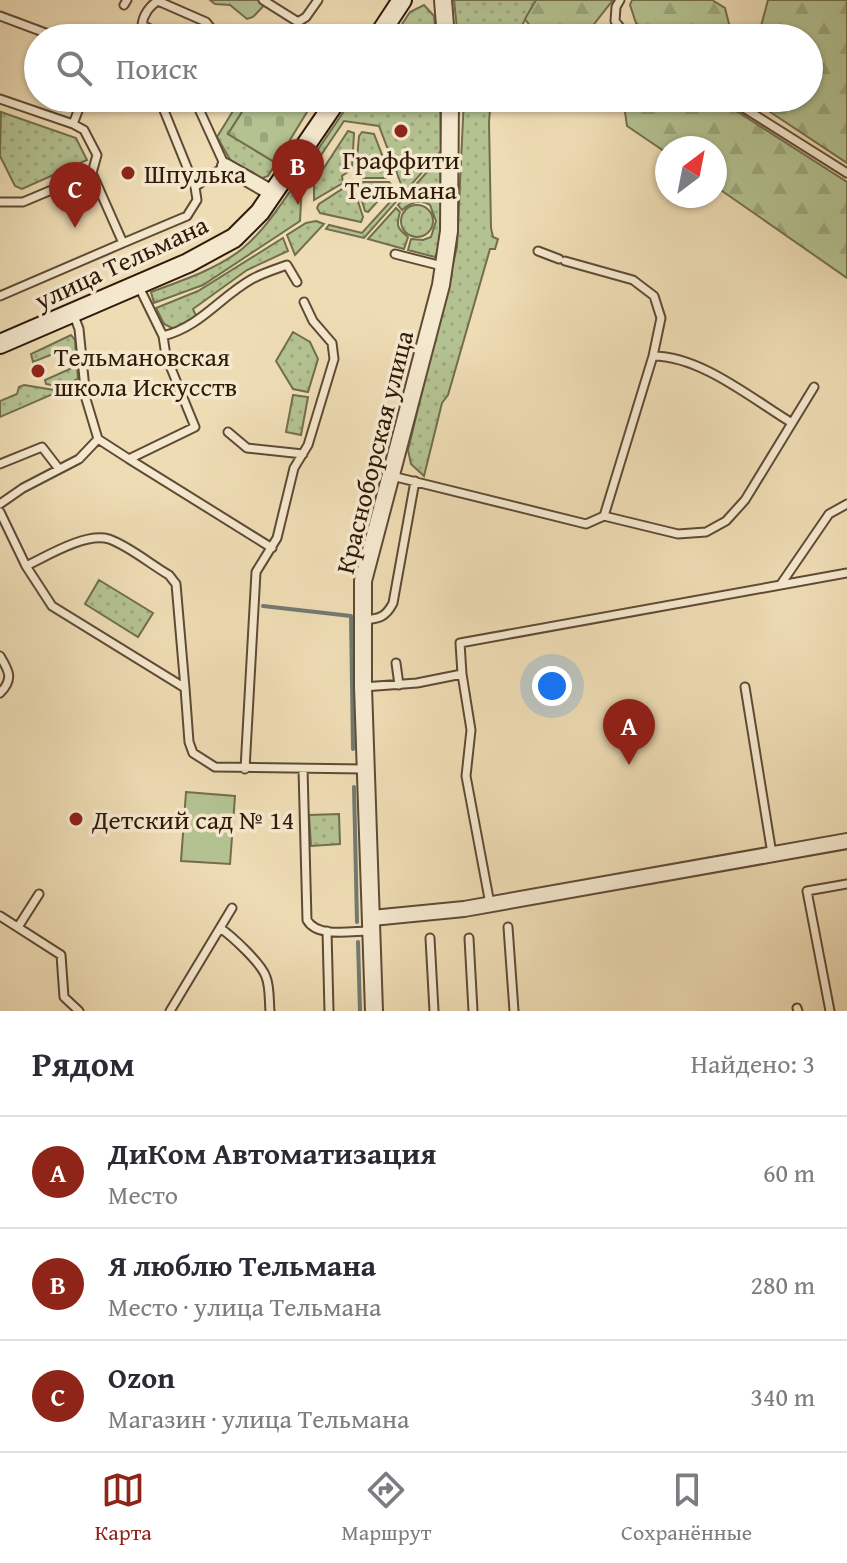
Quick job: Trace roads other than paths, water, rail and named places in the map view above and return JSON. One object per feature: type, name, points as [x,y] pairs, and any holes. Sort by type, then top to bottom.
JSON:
[{"type":"main road","points":[[385,24],[400,0]]},
{"type":"main road","name":"улица Тельмана","points":[[0,344],[188,263],[234,238],[274,194],[329,112]]},
{"type":"street","points":[[443,0],[445,24]]},
{"type":"street","name":"Красноборская улица","points":[[374,1011],[365,769],[363,581],[444,267],[450,193],[450,112]]},
{"type":"street","points":[[225,166],[274,194]]},
{"type":"street","points":[[372,924],[847,841]]},
{"type":"lane","points":[[263,0],[298,22],[306,17],[318,0]]},
{"type":"lane","points":[[617,24],[616,7],[620,0]]},
{"type":"lane","points":[[142,24],[152,4],[158,1],[208,24]]},
{"type":"lane","points":[[0,16],[24,25]]},
{"type":"lane","points":[[0,99],[24,107]]},
{"type":"lane","points":[[38,112],[73,124],[84,130],[91,140],[97,155],[92,173],[123,243]]},
{"type":"lane","points":[[73,124],[78,112]]},
{"type":"lane","points":[[0,296],[187,216],[197,200],[195,187],[165,112]]},
{"type":"lane","points":[[195,187],[225,166],[200,112]]},
{"type":"lane","points":[[750,112],[847,173]]},
{"type":"lane","points":[[0,202],[23,202],[92,173]]},
{"type":"lane","points":[[538,251],[633,280],[654,296],[661,318],[653,356],[604,516]]},
{"type":"lane","points":[[395,254],[444,267]]},
{"type":"lane","points":[[163,336],[199,321],[250,280],[265,273],[287,265],[297,282]]},
{"type":"lane","points":[[129,459],[195,427],[166,356],[163,336],[139,285]]},
{"type":"lane","points":[[245,769],[256,572],[277,538],[294,468],[308,445],[334,359],[332,343],[313,321],[304,302]]},
{"type":"lane","points":[[73,313],[79,329],[86,399],[98,439],[272,548]]},
{"type":"lane","points":[[653,356],[666,356],[698,366],[792,423]]},
{"type":"lane","points":[[389,476],[586,524],[604,516],[678,534],[706,532],[726,521],[745,500],[814,387]]},
{"type":"lane","points":[[228,432],[247,448],[303,454]]},
{"type":"lane","points":[[0,504],[88,453],[98,439]]},
{"type":"lane","points":[[0,464],[42,447],[59,469]]},
{"type":"lane","points":[[363,620],[379,619],[387,614],[393,603],[415,481]]},
{"type":"lane","points":[[781,584],[829,514],[847,504]]},
{"type":"lane","points":[[0,512],[2,526],[52,606],[185,688]]},
{"type":"lane","points":[[26,566],[84,540],[98,537],[111,540],[169,575],[176,584],[189,742],[193,753],[215,767],[365,769]]},
{"type":"lane","points":[[490,904],[466,776],[471,730],[460,643],[847,573]]},
{"type":"lane","points":[[0,656],[10,671],[10,677],[0,693]]},
{"type":"lane","points":[[396,663],[399,685]]},
{"type":"lane","points":[[363,687],[399,685],[462,674]]},
{"type":"lane","points":[[745,687],[772,854]]},
{"type":"lane","points":[[303,769],[307,920],[310,926],[327,931],[372,924]]},
{"type":"lane","points":[[830,1011],[807,891],[847,884]]},
{"type":"lane","points":[[18,927],[39,894]]},
{"type":"lane","points":[[170,1011],[232,908]]},
{"type":"lane","points":[[0,916],[61,955],[64,997],[79,1011]]},
{"type":"lane","points":[[508,927],[514,1011]]},
{"type":"lane","points":[[220,928],[263,971],[267,978],[270,1011]]},
{"type":"lane","points":[[327,931],[329,1011]]},
{"type":"lane","points":[[430,938],[434,1011]]},
{"type":"lane","points":[[469,938],[473,1011]]},
{"type":"waterway","points":[[263,606],[351,616],[353,749]]},
{"type":"waterway","points":[[354,787],[357,922]]},
{"type":"waterway","points":[[358,942],[360,1011]]},
{"type":"place","name":"Граффити Тельмана","points":[[401,131]]},
{"type":"place","name":"Шпулька","points":[[128,173]]},
{"type":"place","name":"Я люблю Тельмана","points":[[298,205]]},
{"type":"place","name":"Ozon","points":[[75,228]]},
{"type":"place","name":"Тельмановская школа Искусств","points":[[38,371]]},
{"type":"place","name":"ДиКом Автоматизация","points":[[629,765]]},
{"type":"place","name":"Детский сад № 14","points":[[76,819]]}]
